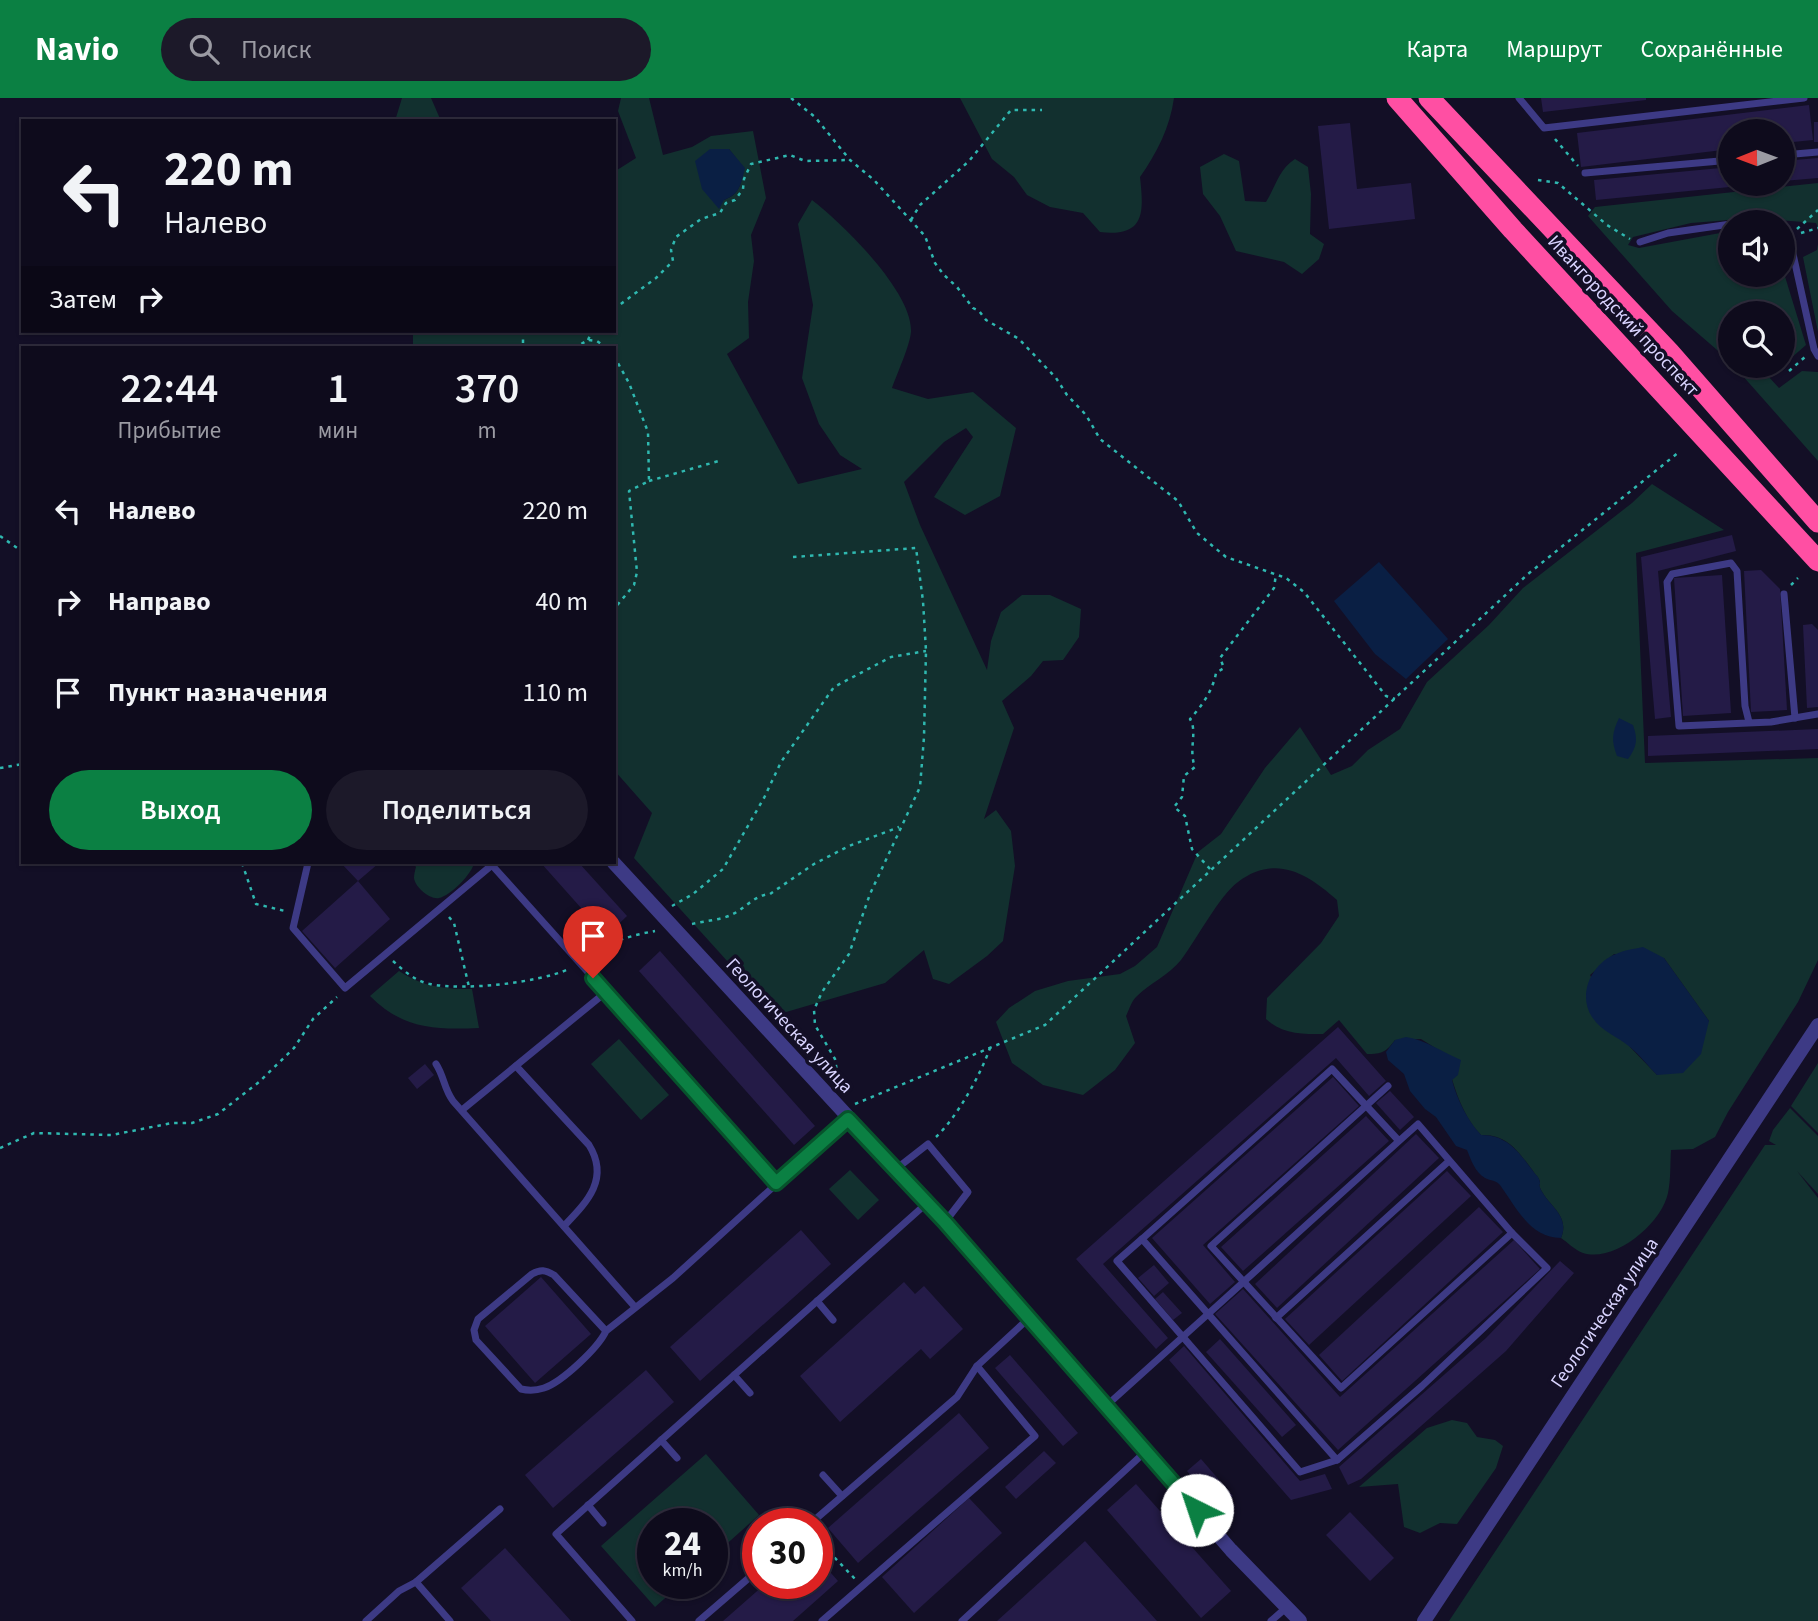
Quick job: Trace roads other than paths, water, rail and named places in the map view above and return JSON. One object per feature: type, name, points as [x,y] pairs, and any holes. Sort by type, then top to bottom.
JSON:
[{"type":"highway","name":"Ивангородский проспект","points":[[1397,98],[1513,230],[1818,561]]},
{"type":"highway","name":"Ивангородский проспект","points":[[1429,98],[1669,352],[1809,506],[1818,522]]},
{"type":"street","name":"Геологическая улица","points":[[615,864],[945,1222],[1231,1550],[1300,1621]]},
{"type":"street","name":"Геологическая улица","points":[[1424,1621],[1818,1025]]},
{"type":"lane","points":[[1519,98],[1544,128],[1804,98]]},
{"type":"lane","points":[[1796,155],[1818,152]]},
{"type":"lane","points":[[1585,173],[1718,161]]},
{"type":"lane","points":[[1640,242],[1668,233],[1718,226]]},
{"type":"lane","points":[[1795,269],[1816,352]]},
{"type":"lane","points":[[1749,722],[1745,706],[1737,572],[1731,563],[1672,574],[1667,582],[1679,726],[1749,722],[1818,714]]},
{"type":"lane","points":[[1784,594],[1795,718]]},
{"type":"lane","points":[[309,864],[293,928],[345,988],[491,864],[776,1183]]},
{"type":"lane","points":[[462,1110],[606,992]]},
{"type":"lane","points":[[436,1064],[444,1076],[449,1095],[635,1307]]},
{"type":"lane","points":[[516,1066],[595,1156],[598,1172],[594,1187],[584,1205],[564,1226]]},
{"type":"lane","points":[[1106,1406],[1184,1336],[1207,1315],[1244,1282],[1418,1124],[1512,1233],[1547,1268],[1422,1386],[1337,1460],[1300,1472],[1184,1336],[1117,1261],[1332,1069],[1399,1141]]},
{"type":"lane","points":[[1388,1086],[1211,1246],[1341,1388],[1512,1233]]},
{"type":"lane","points":[[606,1331],[554,1275],[546,1270],[538,1270],[532,1274],[478,1319],[474,1329],[476,1340],[521,1389],[530,1392],[545,1388],[601,1342],[606,1331],[673,1278],[776,1183],[844,1115]]},
{"type":"lane","points":[[895,1170],[928,1144],[968,1192],[945,1222]]},
{"type":"lane","points":[[1276,1318],[1450,1160]]},
{"type":"lane","points":[[632,1621],[556,1534],[927,1203]]},
{"type":"lane","points":[[1142,1239],[1337,1460]]},
{"type":"lane","points":[[817,1301],[833,1320]]},
{"type":"lane","points":[[828,1508],[957,1397],[977,1366],[1029,1318]]},
{"type":"lane","points":[[822,1621],[1035,1436],[977,1366]]},
{"type":"lane","points":[[734,1375],[750,1393]]},
{"type":"lane","points":[[661,1440],[677,1458]]},
{"type":"lane","points":[[962,1621],[1146,1452]]},
{"type":"lane","points":[[823,1475],[842,1496]]},
{"type":"lane","points":[[588,1505],[603,1522]]},
{"type":"lane","points":[[366,1621],[399,1591],[416,1582],[500,1509]]},
{"type":"lane","points":[[416,1582],[450,1621]]},
{"type":"lane","points":[[699,1621],[742,1584]]},
{"type":"lane","points":[[1271,1621],[1287,1607]]},
{"type":"water","points":[[710,149],[729,149],[745,168],[739,188],[724,200],[719,209],[702,189],[695,161]]},
{"type":"water","points":[[1379,562],[1448,639],[1406,679],[1375,654],[1334,601]]},
{"type":"water","points":[[1619,718],[1633,725],[1636,735],[1635,747],[1628,759],[1617,756],[1613,741]]},
{"type":"water","points":[[1643,947],[1664,958],[1709,1021],[1701,1054],[1683,1073],[1657,1075],[1634,1050],[1600,1026],[1588,1008],[1586,999],[1589,980],[1600,964],[1619,953]]},
{"type":"water","points":[[1406,1037],[1427,1043],[1461,1060],[1458,1075],[1452,1080],[1467,1116],[1481,1135],[1498,1138],[1511,1145],[1538,1177],[1541,1190],[1561,1218],[1561,1238],[1550,1237],[1532,1227],[1500,1185],[1479,1172],[1467,1150],[1456,1146],[1436,1117],[1425,1109],[1410,1091],[1404,1074],[1388,1060],[1386,1052],[1395,1040]]}]
